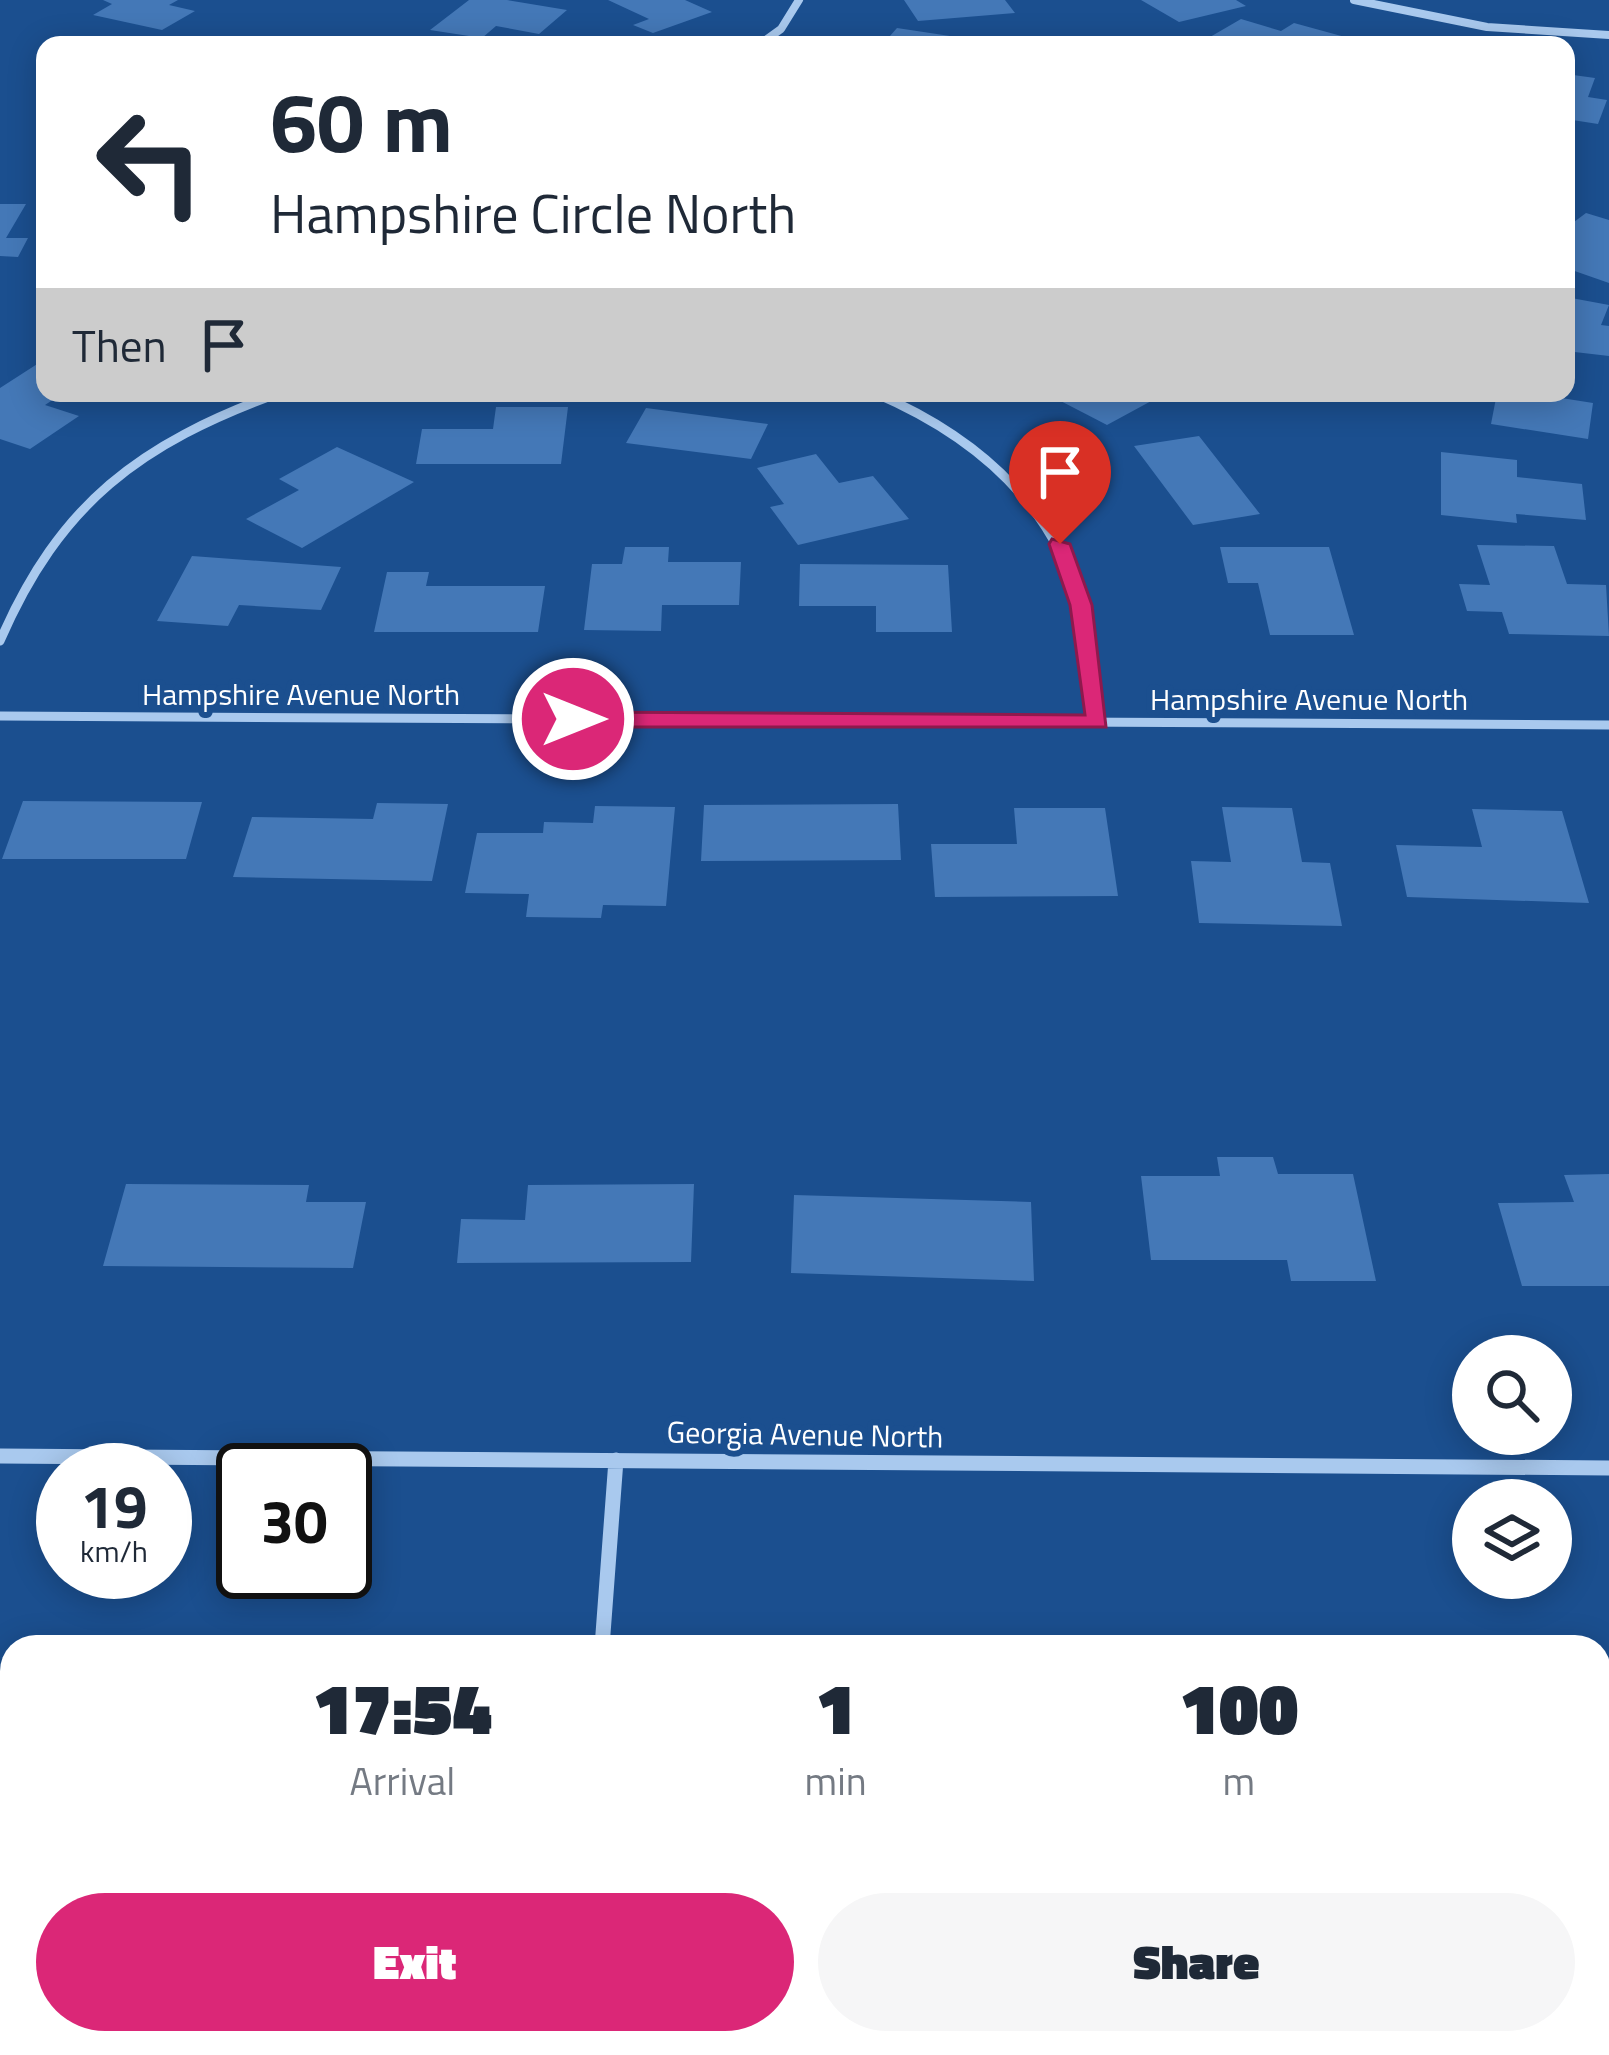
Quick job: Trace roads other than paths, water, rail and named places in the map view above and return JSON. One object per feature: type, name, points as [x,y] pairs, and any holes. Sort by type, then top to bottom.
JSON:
[{"type":"street","points":[[771,36],[799,0]]},
{"type":"street","points":[[1354,0],[1487,27],[1609,35]]},
{"type":"street","points":[[0,641],[51,542],[108,488],[178,439],[259,402]]},
{"type":"street","points":[[893,402],[965,439],[1021,489],[1060,544],[1081,605],[1098,722]]},
{"type":"street","name":"Hampshire Avenue North","points":[[0,716],[1609,725]]},
{"type":"street","name":"Georgia Avenue North","points":[[0,1456],[1609,1468]]},
{"type":"street","points":[[603,1635],[616,1460]]}]
